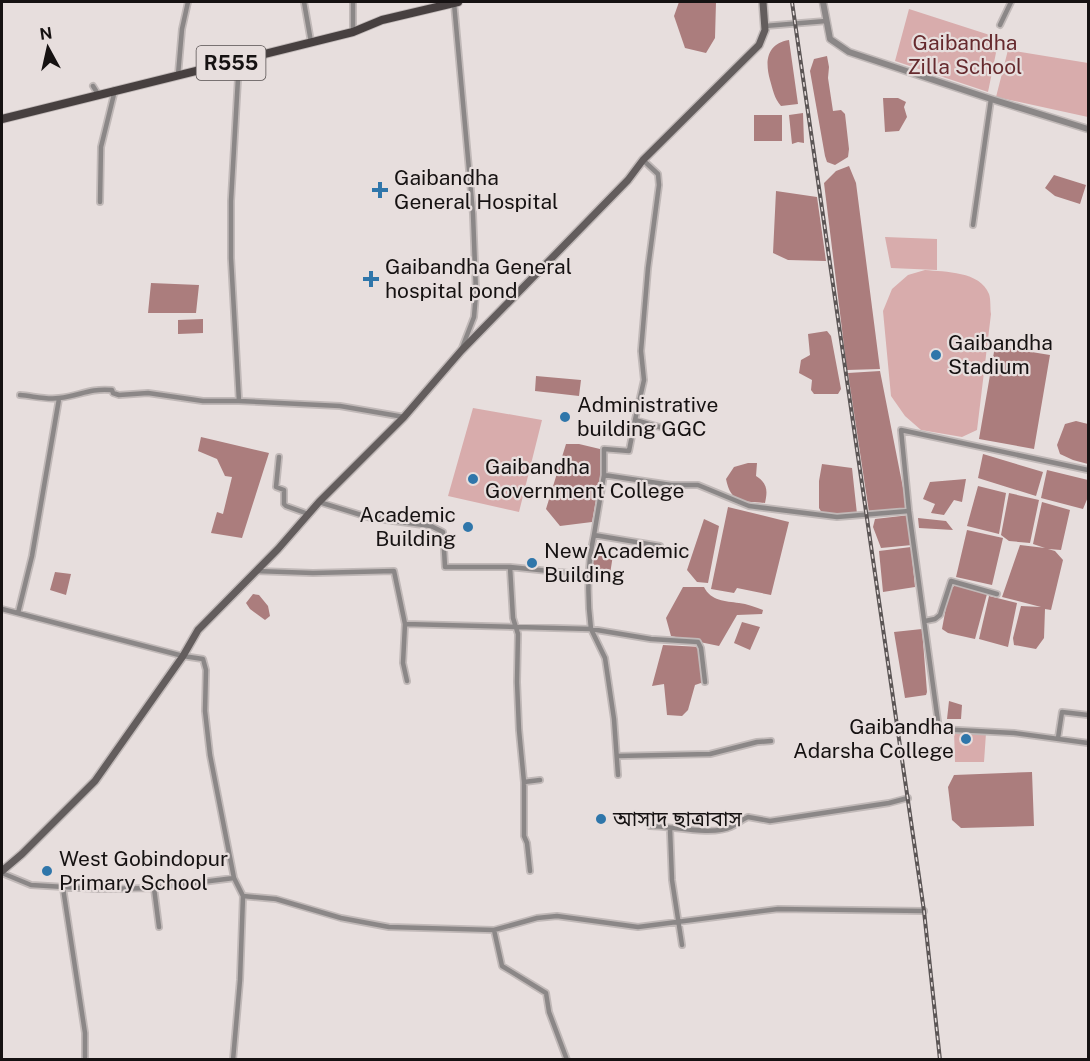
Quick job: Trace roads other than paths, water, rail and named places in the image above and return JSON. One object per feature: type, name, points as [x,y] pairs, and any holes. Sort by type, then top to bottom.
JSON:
[{"type":"main road","name":"R555","points":[[2,119],[353,32],[382,20],[456,2]]},
{"type":"main road","points":[[2,872],[95,781],[183,656],[198,630],[256,572],[319,502],[404,417],[461,351],[628,180],[643,160],[759,45],[765,26],[763,2]]},
{"type":"street","points":[[178,75],[182,29],[188,2]]},
{"type":"street","points":[[304,2],[310,42]]},
{"type":"street","points":[[353,2],[353,32]]},
{"type":"street","points":[[456,2],[473,214],[476,293],[474,317],[461,351]]},
{"type":"street","points":[[823,2],[830,39],[849,52],[1089,129]]},
{"type":"street","points":[[1000,25],[1011,2]]},
{"type":"street","points":[[765,26],[826,21]]},
{"type":"street","points":[[239,60],[231,201],[231,258],[239,401]]},
{"type":"street","points":[[93,86],[98,94]]},
{"type":"street","points":[[100,202],[101,147],[115,90]]},
{"type":"street","points":[[973,225],[991,99]]},
{"type":"street","points":[[618,775],[605,658],[591,629],[588,575],[604,475],[604,449],[629,452],[644,380],[641,351],[658,174],[643,160]]},
{"type":"street","points":[[20,395],[59,399],[93,390],[112,390],[113,393],[119,395],[148,393],[203,401],[340,406],[404,417]]},
{"type":"street","points":[[18,613],[32,556],[59,399]]},
{"type":"street","points":[[635,420],[663,428]]},
{"type":"street","points":[[1089,470],[900,430],[939,729],[1058,738],[1089,743]]},
{"type":"street","points":[[279,457],[276,487],[284,490],[284,504],[308,514]]},
{"type":"street","points":[[604,475],[671,485],[698,485],[749,506],[837,517],[909,511]]},
{"type":"street","points":[[319,502],[371,518],[430,526],[443,532],[445,567],[510,567],[588,575]]},
{"type":"street","points":[[594,535],[660,546]]},
{"type":"street","points":[[510,567],[513,618],[518,634],[517,682],[524,782],[524,836],[530,871]]},
{"type":"street","points":[[256,572],[394,571],[405,624],[404,663],[407,681]]},
{"type":"street","points":[[925,621],[935,619],[940,615],[951,581],[997,594]]},
{"type":"street","points":[[2,609],[183,656],[203,659],[206,670],[206,711],[210,755],[234,878],[243,896],[240,980],[233,1059]]},
{"type":"street","points":[[405,624],[591,629],[651,639],[698,642],[701,648],[705,682]]},
{"type":"street","points":[[1058,738],[1062,712],[1089,715]]},
{"type":"street","points":[[617,756],[710,754],[757,742],[771,741]]},
{"type":"street","points":[[524,782],[540,780]]},
{"type":"street","points":[[650,826],[670,829],[717,830],[732,827],[748,817],[770,821],[908,798]]},
{"type":"street","points":[[670,829],[672,880],[682,945]]},
{"type":"street","points":[[2,872],[31,885],[63,888],[154,888],[234,878]]},
{"type":"street","points":[[63,888],[85,1034],[85,1057]]},
{"type":"street","points":[[154,888],[159,927]]},
{"type":"street","points":[[243,896],[276,899],[341,918],[389,927],[494,930],[537,918],[557,916],[638,927],[778,909],[924,910]]},
{"type":"street","points":[[494,930],[502,966],[546,993],[549,1012],[567,1059]]},
{"type":"railway","points":[[792,2],[924,911],[940,1060]]},
{"type":"place","name":"Gaibandha General Hospital","points":[[380,190]]},
{"type":"place","name":"Gaibandha General hospital pond","points":[[371,279]]},
{"type":"place","name":"Gaibandha Stadium","points":[[936,355]]},
{"type":"place","name":"Administrative building GGC","points":[[565,417]]},
{"type":"place","name":"Gaibandha Government College","points":[[473,479]]},
{"type":"place","name":"Academic Building","points":[[468,527]]},
{"type":"place","name":"New Academic Building","points":[[532,563]]},
{"type":"place","name":"Gaibandha Adarsha College","points":[[966,739]]},
{"type":"place","name":"আসাদ ছাত্রাবাস","points":[[601,819]]},
{"type":"place","name":"West Gobindopur Primary School","points":[[47,871]]},
{"type":"park label","name":"Gaibandha Zilla School","points":[[965,55]]}]
